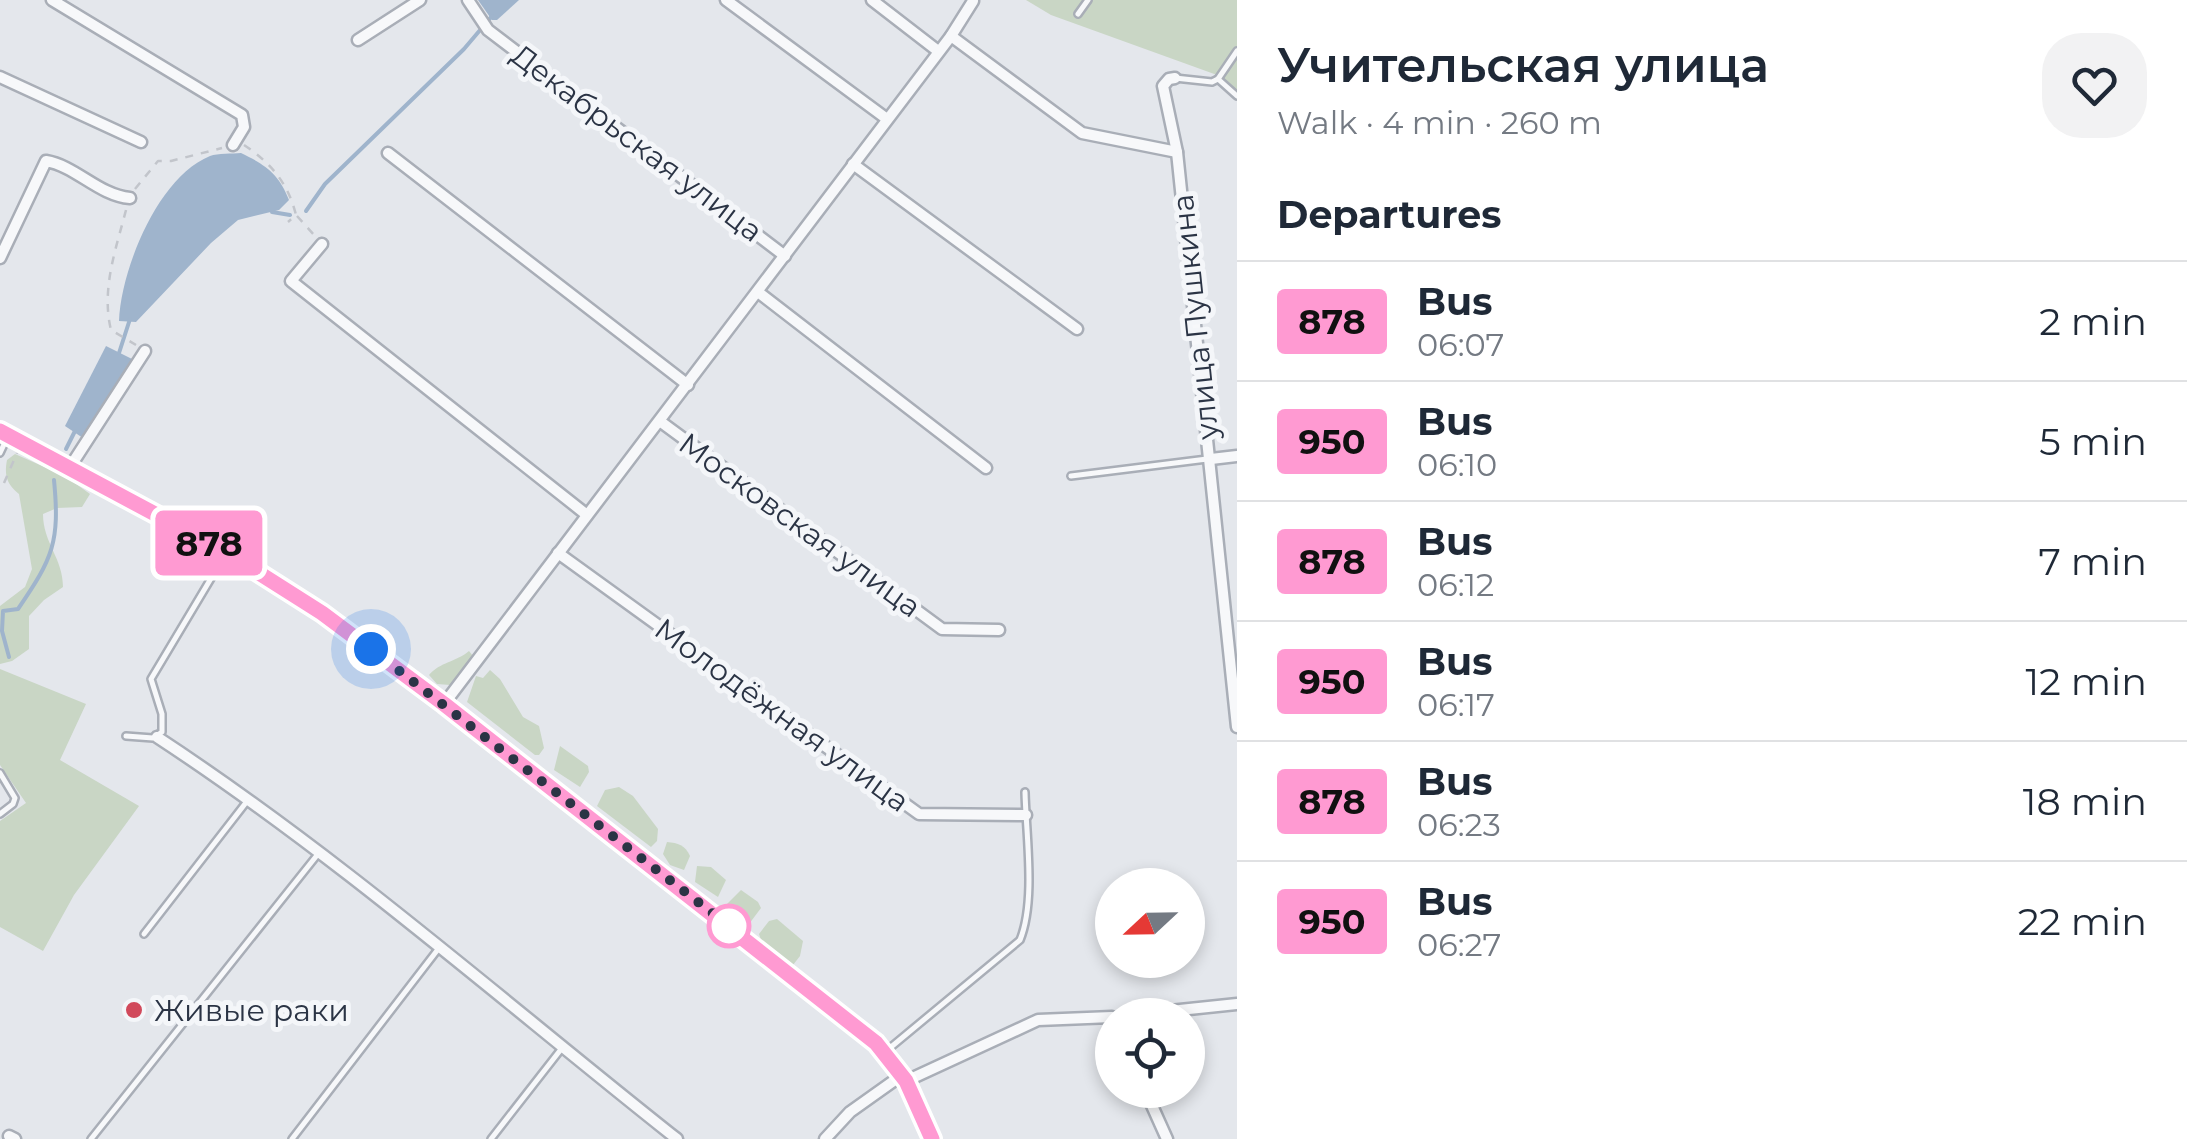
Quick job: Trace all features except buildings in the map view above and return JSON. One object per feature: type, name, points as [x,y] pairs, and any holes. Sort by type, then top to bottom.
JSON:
[{"type":"street","points":[[52,0],[242,115],[244,126],[233,144]]},
{"type":"street","points":[[358,40],[420,0]]},
{"type":"street","name":"Декабрьская улица","points":[[468,0],[488,30],[786,256]]},
{"type":"street","points":[[726,0],[887,119]]},
{"type":"street","points":[[872,0],[938,52]]},
{"type":"street","points":[[444,704],[786,256],[951,36],[973,0]]},
{"type":"street","points":[[951,36],[1082,134],[1178,152]]},
{"type":"street","points":[[0,77],[141,142]]},
{"type":"street","name":"улица Пушкина","points":[[1175,78],[1163,86],[1178,152],[1237,728]]},
{"type":"street","name":"Московская улица","points":[[388,153],[688,386]]},
{"type":"street","points":[[0,258],[46,160],[114,195],[130,198]]},
{"type":"street","points":[[853,164],[1077,329]]},
{"type":"street","points":[[322,244],[291,282],[586,515]]},
{"type":"street","name":"Декабрьская улица","points":[[758,292],[986,468]]},
{"type":"street","points":[[70,468],[145,351]]},
{"type":"street","name":"Московская улица","points":[[661,422],[942,629],[999,630]]},
{"type":"street","points":[[4,436],[226,552],[322,613],[444,704],[809,988],[885,1052],[904,1078],[932,1139]]},
{"type":"street","points":[[1211,458],[1237,456]]},
{"type":"street","name":"Молодёжная улица","points":[[558,553],[919,814],[1026,816]]},
{"type":"street","points":[[157,737],[318,854],[676,1139]]},
{"type":"street","points":[[1205,1007],[1237,1004]]},
{"type":"street","points":[[825,1139],[850,1112],[904,1078],[1038,1020],[1095,1018]]},
{"type":"street","points":[[1153,1108],[1167,1139]]},
{"type":"lane","points":[[1078,14],[1088,0]]},
{"type":"lane","points":[[1175,78],[1212,82],[1237,51]]},
{"type":"lane","points":[[1218,79],[1237,96]]},
{"type":"lane","points":[[0,453],[4,436]]},
{"type":"lane","points":[[1070,476],[1211,458]]},
{"type":"lane","points":[[126,736],[157,737],[162,732],[163,721],[151,679],[226,552]]},
{"type":"lane","points":[[0,774],[14,798],[13,804],[0,814]]},
{"type":"lane","points":[[885,1052],[1020,940],[1025,928],[1028,882],[1026,792]]},
{"type":"lane","points":[[144,934],[248,800]]},
{"type":"lane","points":[[90,1139],[318,854]]},
{"type":"lane","points":[[292,1139],[439,948]]},
{"type":"lane","points":[[491,1139],[562,1048]]},
{"type":"path","points":[[141,142],[158,161],[171,162],[242,144],[265,158],[284,182],[296,215],[322,244]]},
{"type":"path","points":[[145,351],[111,330],[105,307],[112,260],[130,198],[158,161]]},
{"type":"path","points":[[288,222],[296,215]]},
{"type":"path","points":[[4,436],[19,449],[4,482]]},
{"type":"green space","points":[[1026,0],[1237,0],[1237,92],[1217,75],[1051,15]]},
{"type":"green space","points":[[15,454],[65,476],[90,494],[82,507],[57,508],[43,514],[63,587],[29,616],[29,649],[0,664],[0,606],[25,587],[32,569],[19,494],[6,475],[7,460]]},
{"type":"green space","points":[[469,651],[473,656],[450,685],[437,684],[429,675],[438,667]]},
{"type":"green space","points":[[0,669],[86,704],[60,760],[139,806],[74,895],[43,951],[0,927],[0,821],[26,803],[0,765]]},
{"type":"green space","points":[[490,670],[500,679],[523,717],[539,726],[544,748],[539,755],[467,702],[476,676],[483,678]]},
{"type":"green space","points":[[560,746],[588,766],[589,772],[580,787],[554,770]]},
{"type":"green space","points":[[619,787],[633,796],[658,829],[657,841],[651,847],[597,806],[605,790]]},
{"type":"green space","points":[[667,842],[681,845],[688,852],[684,870],[670,865],[663,854]]},
{"type":"green space","points":[[697,866],[711,867],[726,880],[718,897],[695,882]]},
{"type":"green space","points":[[741,890],[761,908],[749,924],[730,911],[727,904]]},
{"type":"green space","points":[[777,919],[803,941],[793,965],[761,940],[759,934],[769,921]]},
{"type":"water","points":[[478,0],[519,0],[492,20]]},
{"type":"water","points":[[241,153],[271,171],[289,200],[279,210],[238,220],[136,322],[119,321],[135,251],[174,183],[191,167],[213,155]]},
{"type":"water","points":[[106,346],[132,359],[83,438],[65,426]]},
{"type":"waterway","points":[[306,211],[325,184],[464,49],[492,16]]},
{"type":"waterway","points":[[272,212],[290,215]]},
{"type":"waterway","points":[[119,353],[130,319]]},
{"type":"waterway","points":[[66,449],[75,431]]},
{"type":"waterway","points":[[9,657],[2,631],[3,611],[18,609],[46,562],[56,519],[54,480]]},
{"type":"bus line","name":"878","points":[[0,431],[245,563],[322,613],[444,704],[876,1043],[906,1081],[932,1139]]},
{"type":"place","name":"Живые раки","points":[[134,1010]]},
{"type":"route","points":[[371,649],[729,926]]}]
